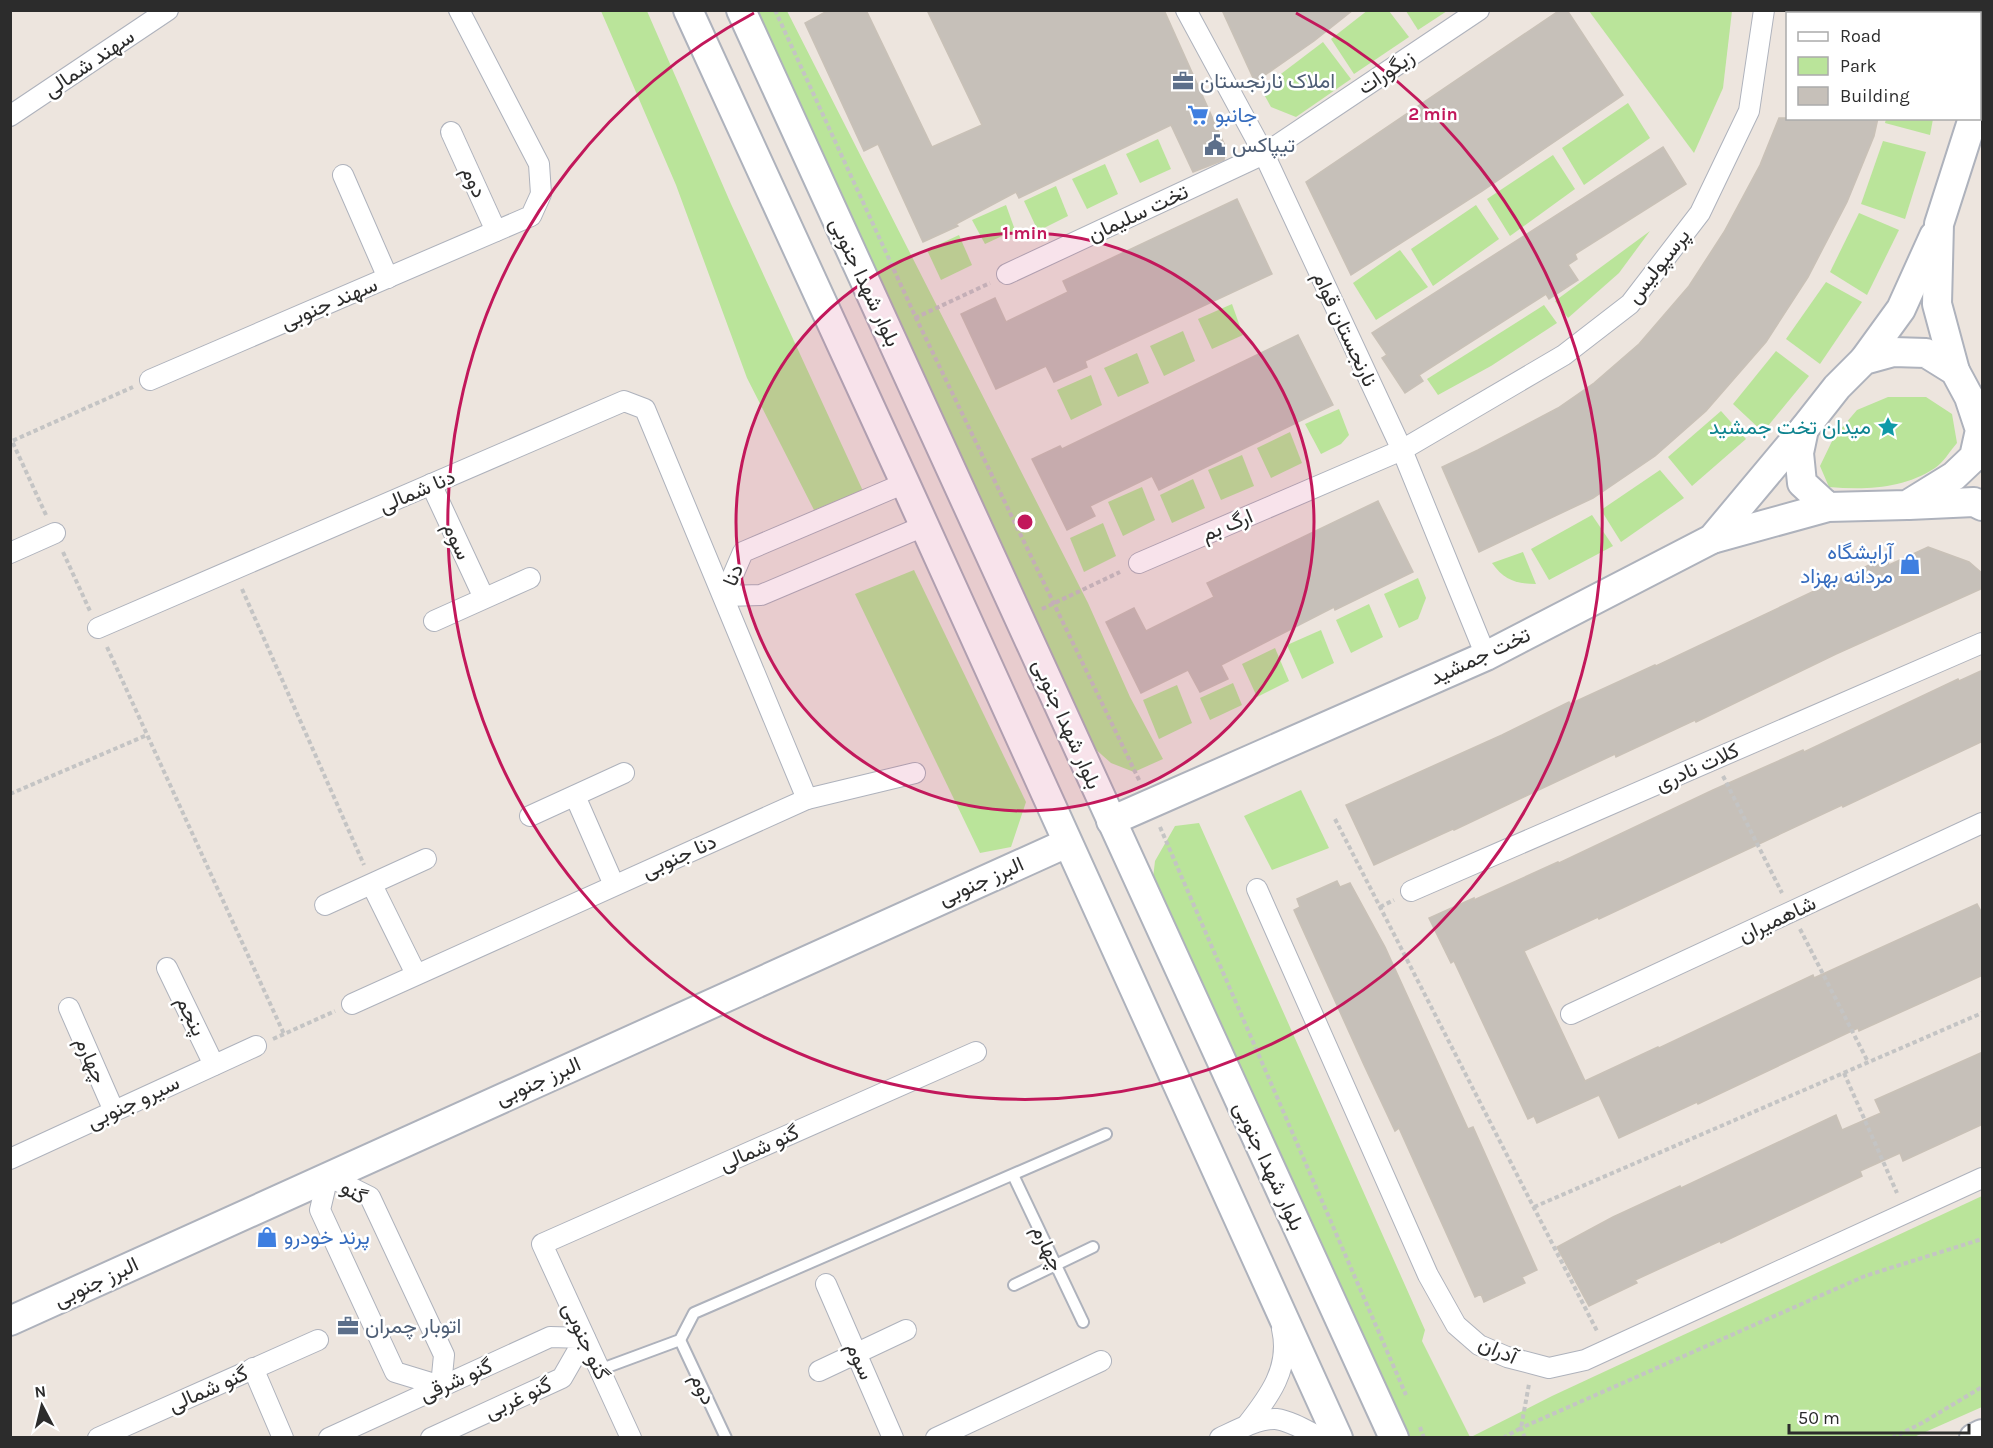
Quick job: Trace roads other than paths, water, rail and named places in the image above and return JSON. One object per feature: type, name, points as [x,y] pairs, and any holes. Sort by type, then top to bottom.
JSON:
[{"type":"street","name":"سهند شمالی","points":[[10,116],[168,10]]},
{"type":"street","name":"سهند جنوبی","points":[[150,380],[531,216],[541,194],[539,164],[459,10]]},
{"type":"street","points":[[688,10],[1338,1437]]},
{"type":"street","name":"بلوار شهدا جنوبی","points":[[741,10],[1111,821],[1407,1432]]},
{"type":"street","name":"نارنجستان قوام","points":[[1186,10],[1264,154],[1402,450],[1486,656]]},
{"type":"street","name":"زیگورات","points":[[1264,154],[1479,10]]},
{"type":"street","name":"پرسپولیس","points":[[1402,450],[1564,355],[1630,304],[1700,213],[1749,111],[1764,10]]},
{"type":"street","points":[[1828,507],[1802,483],[1798,453],[1804,429],[1837,387],[1864,360],[1901,309],[1939,224],[1972,120]]},
{"type":"street","name":"دوم","points":[[451,132],[496,231]]},
{"type":"street","name":"تخت سلیمان","points":[[1007,274],[1264,154]]},
{"type":"street","points":[[343,175],[388,278]]},
{"type":"street","points":[[1907,505],[1954,476],[1974,457],[1981,434],[1969,397],[1955,371],[1937,304],[1939,224]]},
{"type":"street","points":[[1864,360],[1893,352],[1926,353],[1955,371]]},
{"type":"street","name":"دنا شمالی","points":[[98,628],[624,401],[645,409],[724,596]]},
{"type":"street","name":"تخت جمشید","points":[[1111,821],[1486,656],[1712,539],[1804,429]]},
{"type":"street","name":"ارگ بم","points":[[1139,563],[1402,450]]},
{"type":"street","name":"دنا","points":[[904,483],[743,552],[724,596],[761,595],[924,526]]},
{"type":"street","name":"سوم","points":[[431,484],[484,598]]},
{"type":"street","points":[[1712,539],[1828,507],[1974,502],[1983,506]]},
{"type":"street","points":[[10,553],[55,533]]},
{"type":"street","points":[[434,621],[530,578]]},
{"type":"street","points":[[724,596],[807,799]]},
{"type":"street","name":"کلات نادری","points":[[1411,891],[1983,643]]},
{"type":"street","points":[[530,816],[624,773]]},
{"type":"street","name":"دنا جنوبی","points":[[352,1004],[807,799],[915,773]]},
{"type":"street","points":[[575,796],[614,885]]},
{"type":"street","name":"شاهمیران","points":[[1570,1014],[1983,823]]},
{"type":"street","name":"البرز جنوبی","points":[[10,1321],[1066,843]]},
{"type":"street","points":[[325,905],[426,859]]},
{"type":"street","points":[[372,885],[416,974]]},
{"type":"street","name":"آدران","points":[[1257,889],[1428,1275],[1456,1325],[1479,1345],[1507,1358],[1549,1368],[1585,1360],[1983,1178]]},
{"type":"street","name":"پنجم","points":[[167,968],[214,1065]]},
{"type":"street","name":"چهارم","points":[[69,1008],[114,1111]]},
{"type":"street","name":"سیرو جنوبی","points":[[10,1159],[256,1046]]},
{"type":"street","name":"گنو شمالی","points":[[542,1245],[976,1052]]},
{"type":"street","name":"گنو","points":[[328,1176],[370,1197],[444,1355],[441,1386],[395,1372],[320,1210],[328,1176]]},
{"type":"street","name":"گنو جنوبی","points":[[542,1245],[631,1437]]},
{"type":"street","name":"سوم","points":[[826,1284],[893,1437]]},
{"type":"street","points":[[1246,1426],[1269,1398],[1282,1363],[1285,1342],[1276,1299]]},
{"type":"street","points":[[819,1371],[906,1330]]},
{"type":"street","name":"گنو شرقی","points":[[329,1437],[550,1337],[585,1338]]},
{"type":"street","name":"گنو غربی","points":[[431,1437],[562,1378],[585,1338]]},
{"type":"street","name":"گنو شمالی","points":[[98,1437],[318,1340]]},
{"type":"street","points":[[936,1437],[1101,1361]]},
{"type":"street","points":[[253,1368],[283,1437]]},
{"type":"street","points":[[1220,1437],[1246,1426],[1275,1419],[1301,1427],[1321,1437]]},
{"type":"street","points":[[1974,1437],[1983,1434]]},
{"type":"lane","points":[[599,1370],[680,1340],[694,1313],[1106,1134]]},
{"type":"lane","name":"چهارم","points":[[1013,1175],[1083,1322]]},
{"type":"lane","points":[[1014,1285],[1093,1247]]},
{"type":"lane","name":"دوم","points":[[680,1340],[726,1437]]},
{"type":"place","name":"املاک نارنجستان","points":[[1183,81]]},
{"type":"place","name":"جانبو","points":[[1198,115]]},
{"type":"place","name":"تیپاکس","points":[[1215,145]]},
{"type":"place","name":"میدان تخت جمشید","points":[[1888,427]]},
{"type":"place","name":"آرایشگاه مردانه بهزاد","points":[[1910,564]]},
{"type":"place","name":"پرند خودرو","points":[[267,1237]]},
{"type":"place","name":"اتوبار چمران","points":[[348,1326]]}]
